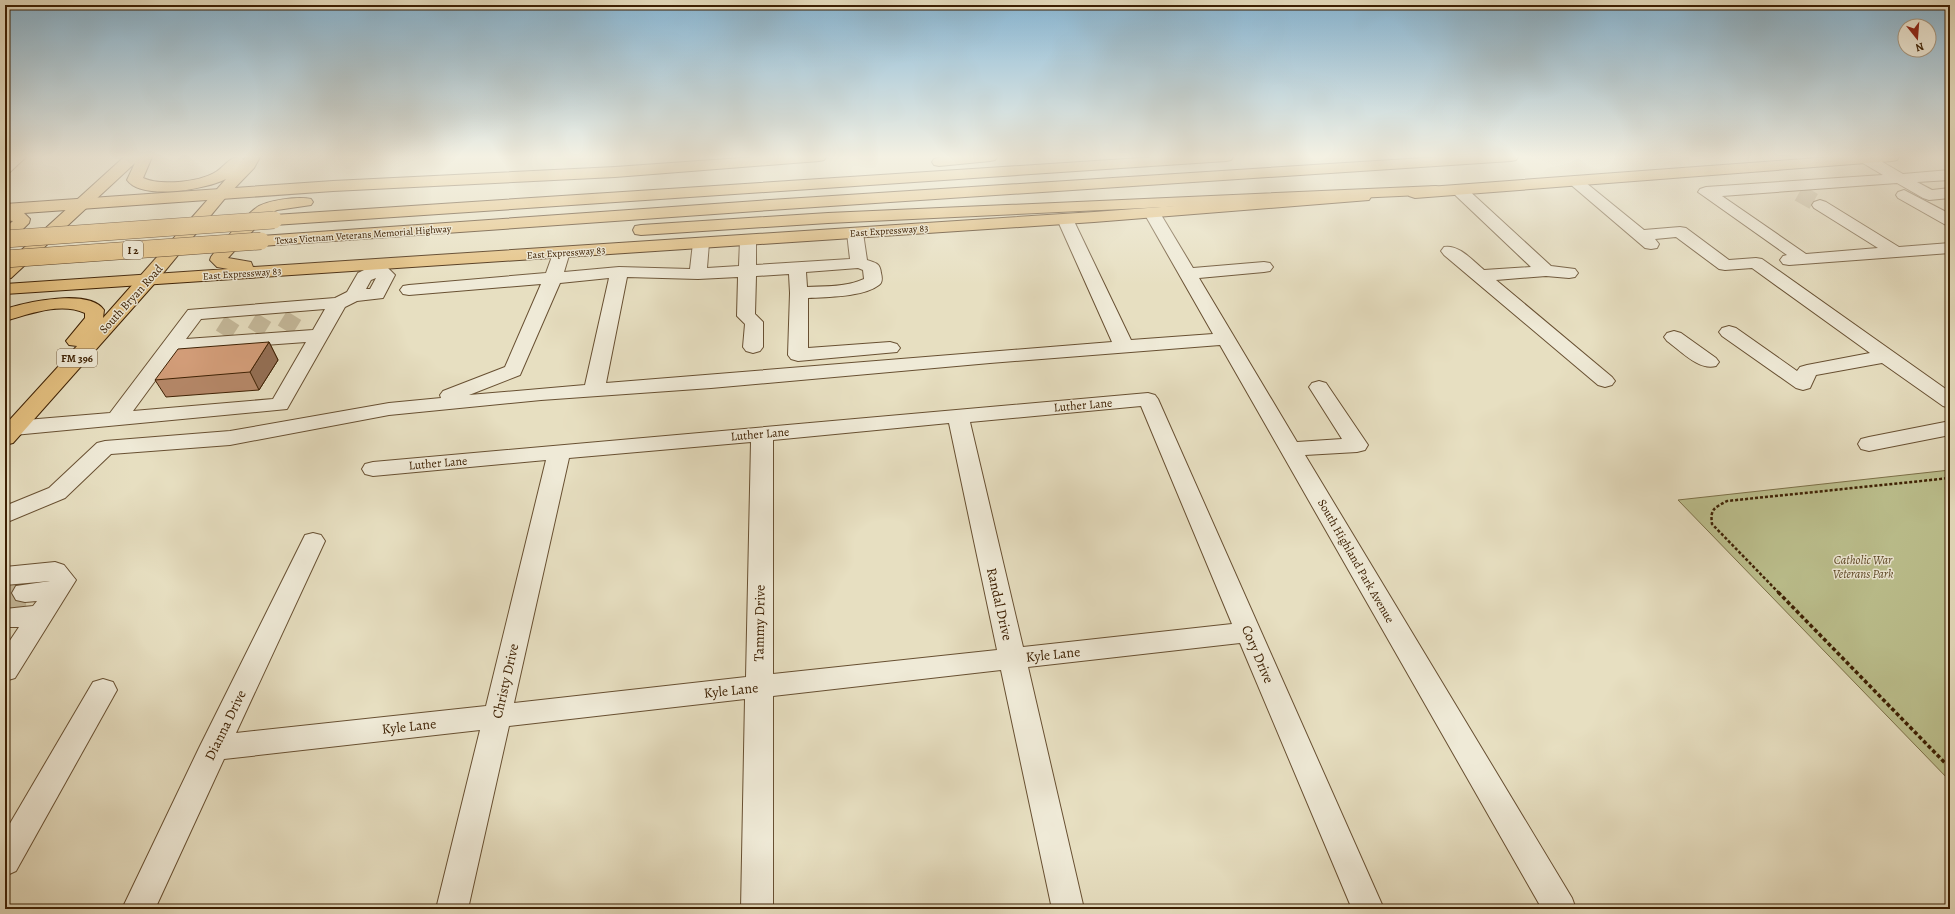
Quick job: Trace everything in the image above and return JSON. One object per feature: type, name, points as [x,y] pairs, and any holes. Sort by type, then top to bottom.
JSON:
[{"type":"main road","points":[[5,274],[88,200]]},
{"type":"main road","points":[[5,209],[143,200]]},
{"type":"main road","name":"South Bryan Road","points":[[10,433],[149,279],[215,200]]},
{"type":"main road","points":[[322,200],[274,206],[257,214],[219,260],[223,263],[236,266],[338,266]]},
{"type":"main road","points":[[346,215],[502,200]]},
{"type":"main road","name":"Texas Vietnam Veterans Memorial Highway","points":[[5,238],[579,200]]},
{"type":"main road","name":"Texas Vietnam Veterans Memorial Highway","points":[[5,259],[853,200]]},
{"type":"main road","points":[[280,240],[333,244],[577,234],[836,218],[1244,200]]},
{"type":"main road","name":"East Expressway 83","points":[[5,289],[338,266],[381,266],[561,252],[1152,213],[1324,200]]},
{"type":"main road","points":[[5,215],[18,216],[22,219],[21,223],[5,238]]},
{"type":"main road","points":[[5,315],[37,306],[65,304],[86,305],[95,310],[94,319],[73,345],[49,389]]},
{"type":"street","points":[[1469,200],[1546,271]]},
{"type":"street","points":[[1597,200],[1656,248]]},
{"type":"street","points":[[1717,200],[1803,259]]},
{"type":"street","points":[[1913,200],[1950,221]]},
{"type":"street","points":[[1820,205],[1896,252]]},
{"type":"street","name":"South Highland Park Avenue","points":[[1152,213],[1560,909]]},
{"type":"street","points":[[1064,219],[1124,346]]},
{"type":"street","points":[[1640,235],[1680,232],[1725,265],[1950,248]]},
{"type":"street","points":[[856,233],[859,263]]},
{"type":"street","points":[[748,240],[746,316],[754,322],[753,347]]},
{"type":"street","points":[[698,274],[701,243]]},
{"type":"street","points":[[1450,251],[1605,381]]},
{"type":"street","points":[[418,406],[513,371],[553,278],[561,252]]},
{"type":"street","points":[[408,290],[619,272],[698,274],[859,263],[872,267],[873,281],[865,286],[855,289],[798,293]]},
{"type":"street","points":[[1756,263],[1950,402]]},
{"type":"street","points":[[10,433],[116,419],[280,405],[320,335],[364,277],[381,266]]},
{"type":"street","points":[[1188,274],[1264,267]]},
{"type":"street","points":[[797,268],[798,355],[890,348]]},
{"type":"street","points":[[1481,276],[1546,271],[1569,273]]},
{"type":"street","points":[[594,390],[619,272]]},
{"type":"street","points":[[116,419],[195,314],[237,314],[298,310],[346,300]]},
{"type":"street","points":[[1729,332],[1803,384],[1807,371],[1886,356]]},
{"type":"street","points":[[171,346],[252,336],[283,334],[320,335]]},
{"type":"street","points":[[1674,337],[1709,362]]},
{"type":"street","points":[[5,515],[57,493],[105,448],[230,438],[389,409],[418,406],[1124,346],[1226,339]]},
{"type":"street","points":[[513,371],[534,395]]},
{"type":"street","points":[[1290,449],[1357,445],[1319,388]]},
{"type":"street","name":"Luther Lane","points":[[373,469],[1148,399]]},
{"type":"street","name":"Cory Drive","points":[[1148,399],[1368,909]]},
{"type":"street","name":"Randal Drive","points":[[958,416],[1068,909]]},
{"type":"street","points":[[1869,444],[1950,428]]},
{"type":"street","name":"Tammy Drive","points":[[757,909],[762,434]]},
{"type":"street","name":"Christy Drive","points":[[452,909],[559,452]]},
{"type":"street","name":"Dianna Drive","points":[[138,909],[213,748],[313,541]]},
{"type":"street","points":[[5,576],[56,571],[64,580],[22,628]]},
{"type":"street","name":"Kyle Lane","points":[[213,748],[1248,632]]},
{"type":"street","points":[[5,861],[103,690]]},
{"type":"path","points":[[1950,478],[1727,502],[1715,507],[1711,514],[1712,524],[1950,768]]},
{"type":"green space","name":"Catholic War Veterans Park","points":[[1950,470],[1950,781],[1678,500]]},
{"type":"building","points":[[269,342],[250,372],[155,380],[178,349]]},
{"type":"tunnel","points":[[1811,200],[1820,205]]},
{"type":"tunnel","points":[[285,330],[295,314]]},
{"type":"tunnel","points":[[255,332],[265,316]]},
{"type":"tunnel","points":[[223,335],[234,318]]},
{"type":"tunnel","points":[[5,595],[25,593]]}]
